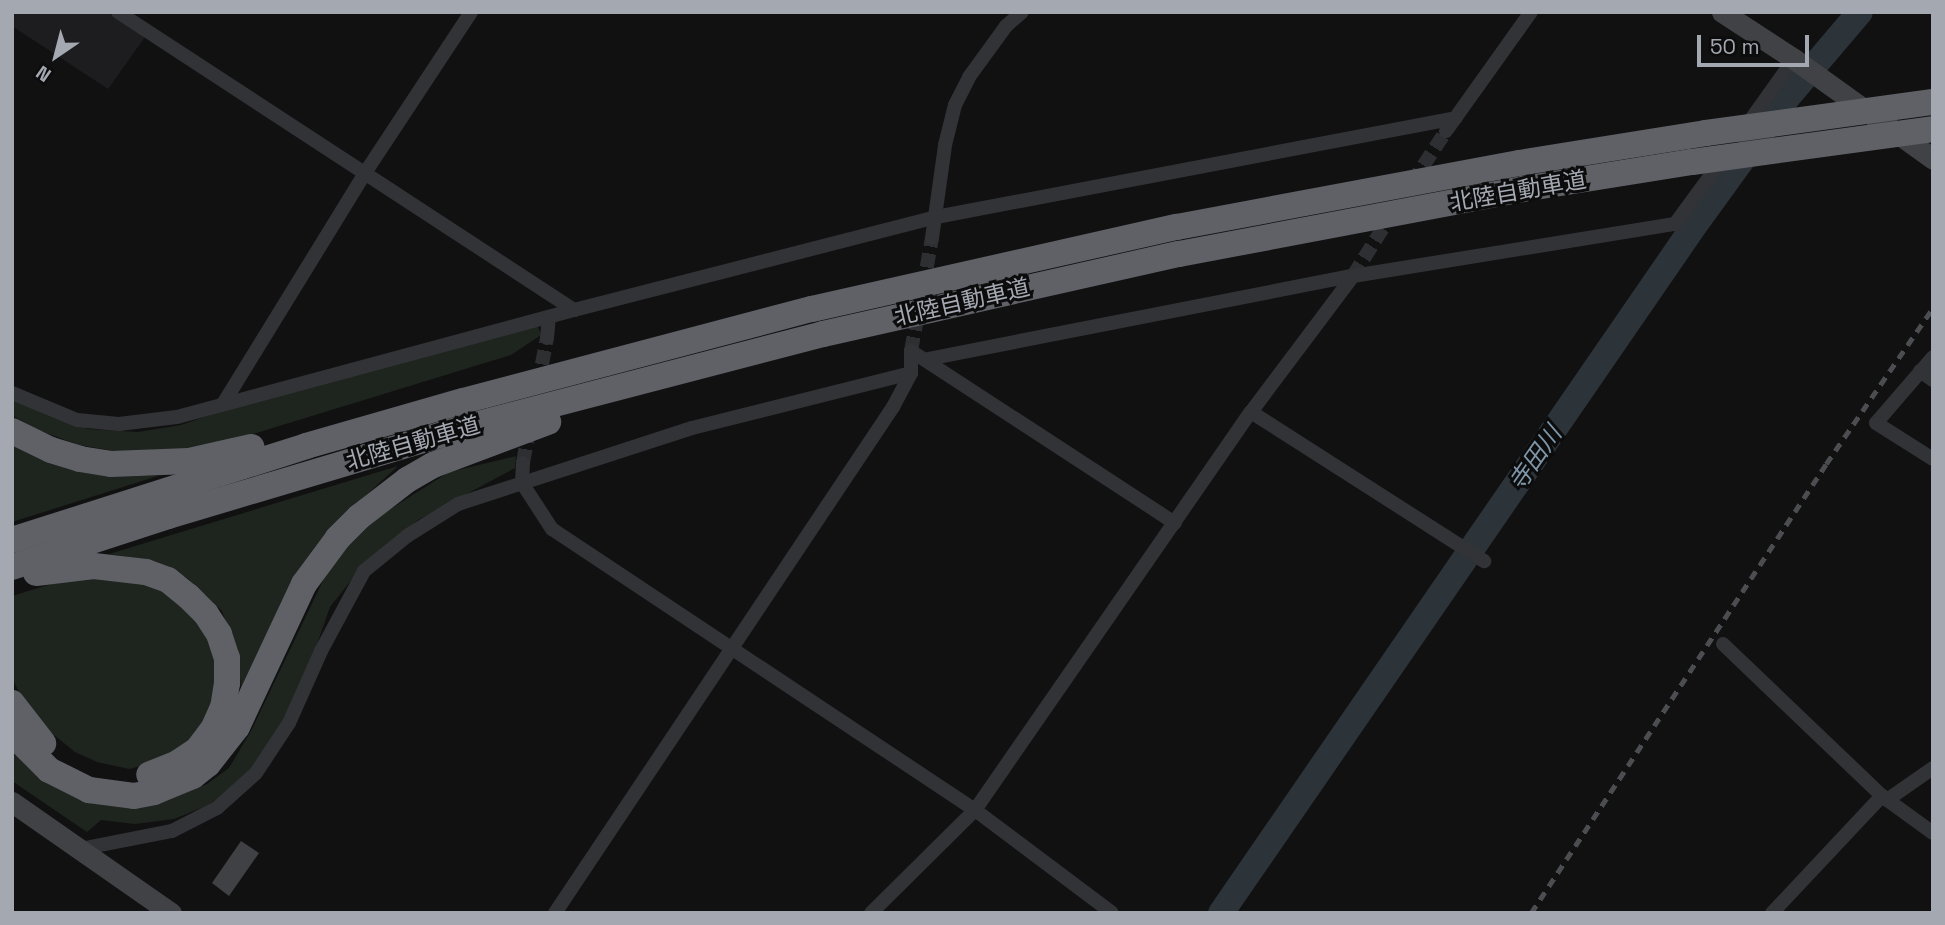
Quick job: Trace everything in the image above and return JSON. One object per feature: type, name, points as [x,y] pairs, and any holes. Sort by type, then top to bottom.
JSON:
[{"type":"highway","name":"北陸自動車道","points":[[12,540],[306,446],[615,359],[825,306],[1177,227],[1492,168],[1706,133],[1933,102]]},
{"type":"highway","name":"北陸自動車道","points":[[12,567],[168,516],[457,429],[823,334],[1179,254],[1510,191],[1692,162],[1933,129]]},
{"type":"highway","points":[[12,733],[49,771],[89,790],[134,796],[184,781],[208,764],[237,727],[293,606],[320,561],[359,517],[407,480],[471,449],[516,432],[823,334]]},
{"type":"highway","points":[[12,431],[51,450],[80,459],[147,464],[189,461],[305,435],[561,369],[615,359]]},
{"type":"highway","points":[[12,579],[94,566],[146,572],[168,580],[206,614],[219,634],[227,658],[227,683],[223,707],[213,729],[197,750],[156,774],[133,779],[86,771],[64,760],[44,744],[12,703]]},
{"type":"street","points":[[118,12],[574,310]]},
{"type":"street","points":[[223,404],[365,173],[471,12]]},
{"type":"street","points":[[932,238],[945,145],[955,105],[976,67],[1006,26],[1022,12]]},
{"type":"street","points":[[1446,131],[1531,12]]},
{"type":"street","points":[[1722,12],[1794,59],[1933,159]]},
{"type":"street","points":[[928,359],[1353,276],[1675,224],[1794,59]]},
{"type":"street","points":[[12,393],[77,420],[119,424],[177,417],[574,310],[936,218],[1456,118]]},
{"type":"street","points":[[871,913],[975,810],[1251,412],[1353,276]]},
{"type":"street","points":[[547,338],[549,317]]},
{"type":"street","points":[[555,913],[609,828],[733,650],[893,407],[911,373],[911,351],[928,359],[1175,523]]},
{"type":"street","points":[[1933,357],[1875,423],[1933,459]]},
{"type":"street","points":[[1920,371],[1933,380]]},
{"type":"street","points":[[80,849],[172,831],[217,808],[256,773],[289,723],[321,651],[364,571],[408,536],[458,504],[692,429],[911,373]]},
{"type":"street","points":[[1251,412],[1484,561]]},
{"type":"street","points":[[523,463],[522,483],[552,529],[975,810],[1112,913]]},
{"type":"street","points":[[1723,644],[1885,798],[1933,833]]},
{"type":"street","points":[[1772,913],[1885,798],[1933,768]]},
{"type":"street","points":[[12,802],[171,913]]},
{"type":"shaded area","points":[[12,12],[107,12],[145,37],[108,89],[12,26]]},
{"type":"shaded area","points":[[537,324],[541,335],[511,355],[243,437],[165,452],[127,453],[79,445],[38,430],[12,415],[12,391],[38,409],[88,429],[138,432],[181,425],[237,406]]},
{"type":"shaded area","points":[[12,443],[114,474],[158,476],[12,522]]},
{"type":"shaded area","points":[[516,456],[515,468],[418,520],[364,564],[330,607],[295,707],[239,786],[206,806],[174,819],[135,824],[101,820],[87,832],[12,781],[12,746],[31,764],[168,800],[207,784],[229,768],[251,731],[329,568],[349,542],[376,518],[449,472]]},
{"type":"shaded area","points":[[398,466],[351,509],[234,717],[241,686],[237,653],[222,611],[187,578],[155,561],[109,554]]},
{"type":"shaded area","points":[[118,575],[164,586],[192,607],[217,661],[218,697],[206,725],[185,745],[158,762],[129,769],[97,762],[75,752],[44,727],[12,678],[12,596],[71,578]]},
{"type":"building","points":[[241,841],[259,853],[229,896],[212,883]]},
{"type":"waterway","name":"寺田川","points":[[1221,913],[1692,229],[1786,99],[1860,12]]},
{"type":"tunnel","points":[[1412,183],[1446,131]]},
{"type":"tunnel","points":[[1353,276],[1391,215]]},
{"type":"tunnel","points":[[923,288],[932,238]]},
{"type":"tunnel","points":[[911,351],[919,308]]},
{"type":"tunnel","points":[[538,385],[547,338]]},
{"type":"tunnel","points":[[523,463],[530,425]]},
{"type":"railway","points":[[1531,913],[1826,464],[1933,308]]}]
